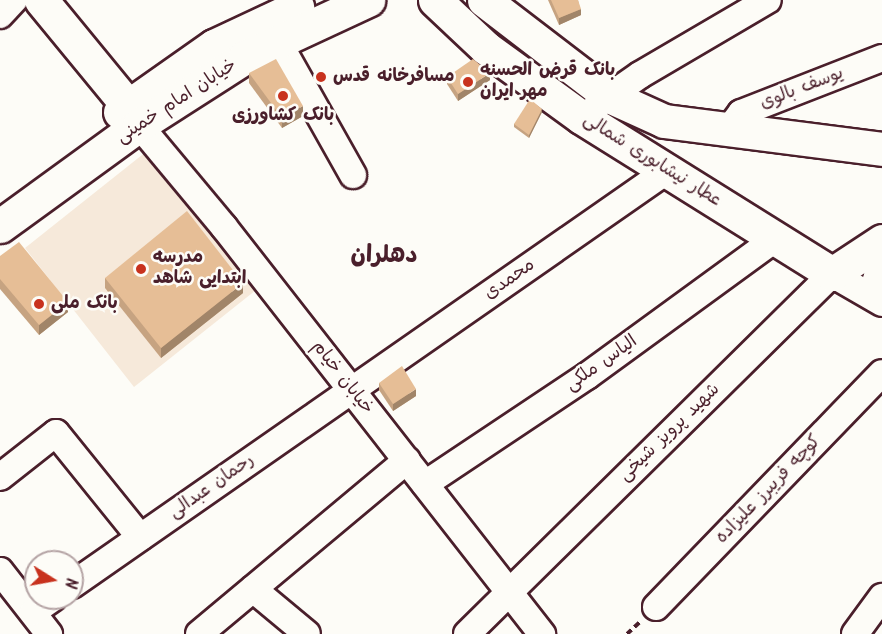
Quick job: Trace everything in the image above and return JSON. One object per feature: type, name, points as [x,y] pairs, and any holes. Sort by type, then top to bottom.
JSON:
[{"type":"main road","points":[[41,0],[134,115]]},
{"type":"main road","name":"خیابان امام خمینی","points":[[0,226],[214,46],[312,0]]},
{"type":"main road","name":"خیابان امام خمینی","points":[[0,201],[134,115],[277,40],[368,0]]},
{"type":"main road","name":"عطار نیشابوری شمالی","points":[[484,0],[609,96],[664,121],[882,149]]},
{"type":"main road","name":"عطار نیشابوری شمالی","points":[[440,3],[486,48],[582,117],[832,274]]},
{"type":"main road","points":[[832,274],[882,241]]},
{"type":"street","points":[[0,15],[14,0]]},
{"type":"street","points":[[582,117],[609,96],[768,0]]},
{"type":"street","points":[[277,40],[353,175]]},
{"type":"street","name":"یوسف بالوی","points":[[729,129],[741,113],[882,58]]},
{"type":"street","name":"خیابان خیام","points":[[134,115],[542,634]]},
{"type":"street","name":"محمدی","points":[[352,390],[381,359],[668,170]]},
{"type":"street","name":"الیاس ملکی","points":[[425,484],[587,375],[775,239]]},
{"type":"street","points":[[882,254],[876,280],[882,295]]},
{"type":"street","name":"عطار نیشابوری شمالی","points":[[832,274],[882,303]]},
{"type":"street","name":"شهید پرویز شیخی","points":[[467,634],[832,274]]},
{"type":"street","name":"کوچه فریبرز علیزاده","points":[[656,607],[882,372]]},
{"type":"street","name":"رحمان عبدالی","points":[[84,577],[352,390]]},
{"type":"street","points":[[0,477],[56,433],[140,537]]},
{"type":"street","points":[[199,634],[407,460]]},
{"type":"street","points":[[0,571],[24,590]]},
{"type":"street","points":[[253,589],[307,634]]},
{"type":"street","points":[[855,634],[882,597]]},
{"type":"street","points":[[44,610],[49,634]]},
{"type":"shaded area","name":"مدرسه ابتدایی شاهد","points":[[147,151],[256,290],[134,387],[25,248]]},
{"type":"building","points":[[551,0],[578,0],[581,9],[559,18]]},
{"type":"building","points":[[276,59],[303,106],[282,118],[249,73]]},
{"type":"building","name":"بانک قرض الحسنه مهر ایران","points":[[473,59],[490,73],[458,94],[447,77]]},
{"type":"building","points":[[530,99],[542,109],[529,135],[514,124]]},
{"type":"building","points":[[187,211],[243,283],[161,348],[105,278]]},
{"type":"building","name":"بانک ملی","points":[[19,242],[68,302],[39,325],[0,279],[0,256]]},
{"type":"building","points":[[402,366],[416,389],[393,404],[379,383]]},
{"type":"place","name":"مسافرخانه قدس","points":[[321,77]]},
{"type":"place","name":"بانک قرض الحسنه مهر ایران","points":[[468,82]]},
{"type":"place","name":"بانک کشاورزی","points":[[283,96]]},
{"type":"place","name":"مدرسه ابتدایی شاهد","points":[[141,269]]},
{"type":"place","name":"بانک ملی","points":[[39,304]]},
{"type":"district","name":"دهلران","points":[[384,256]]}]
